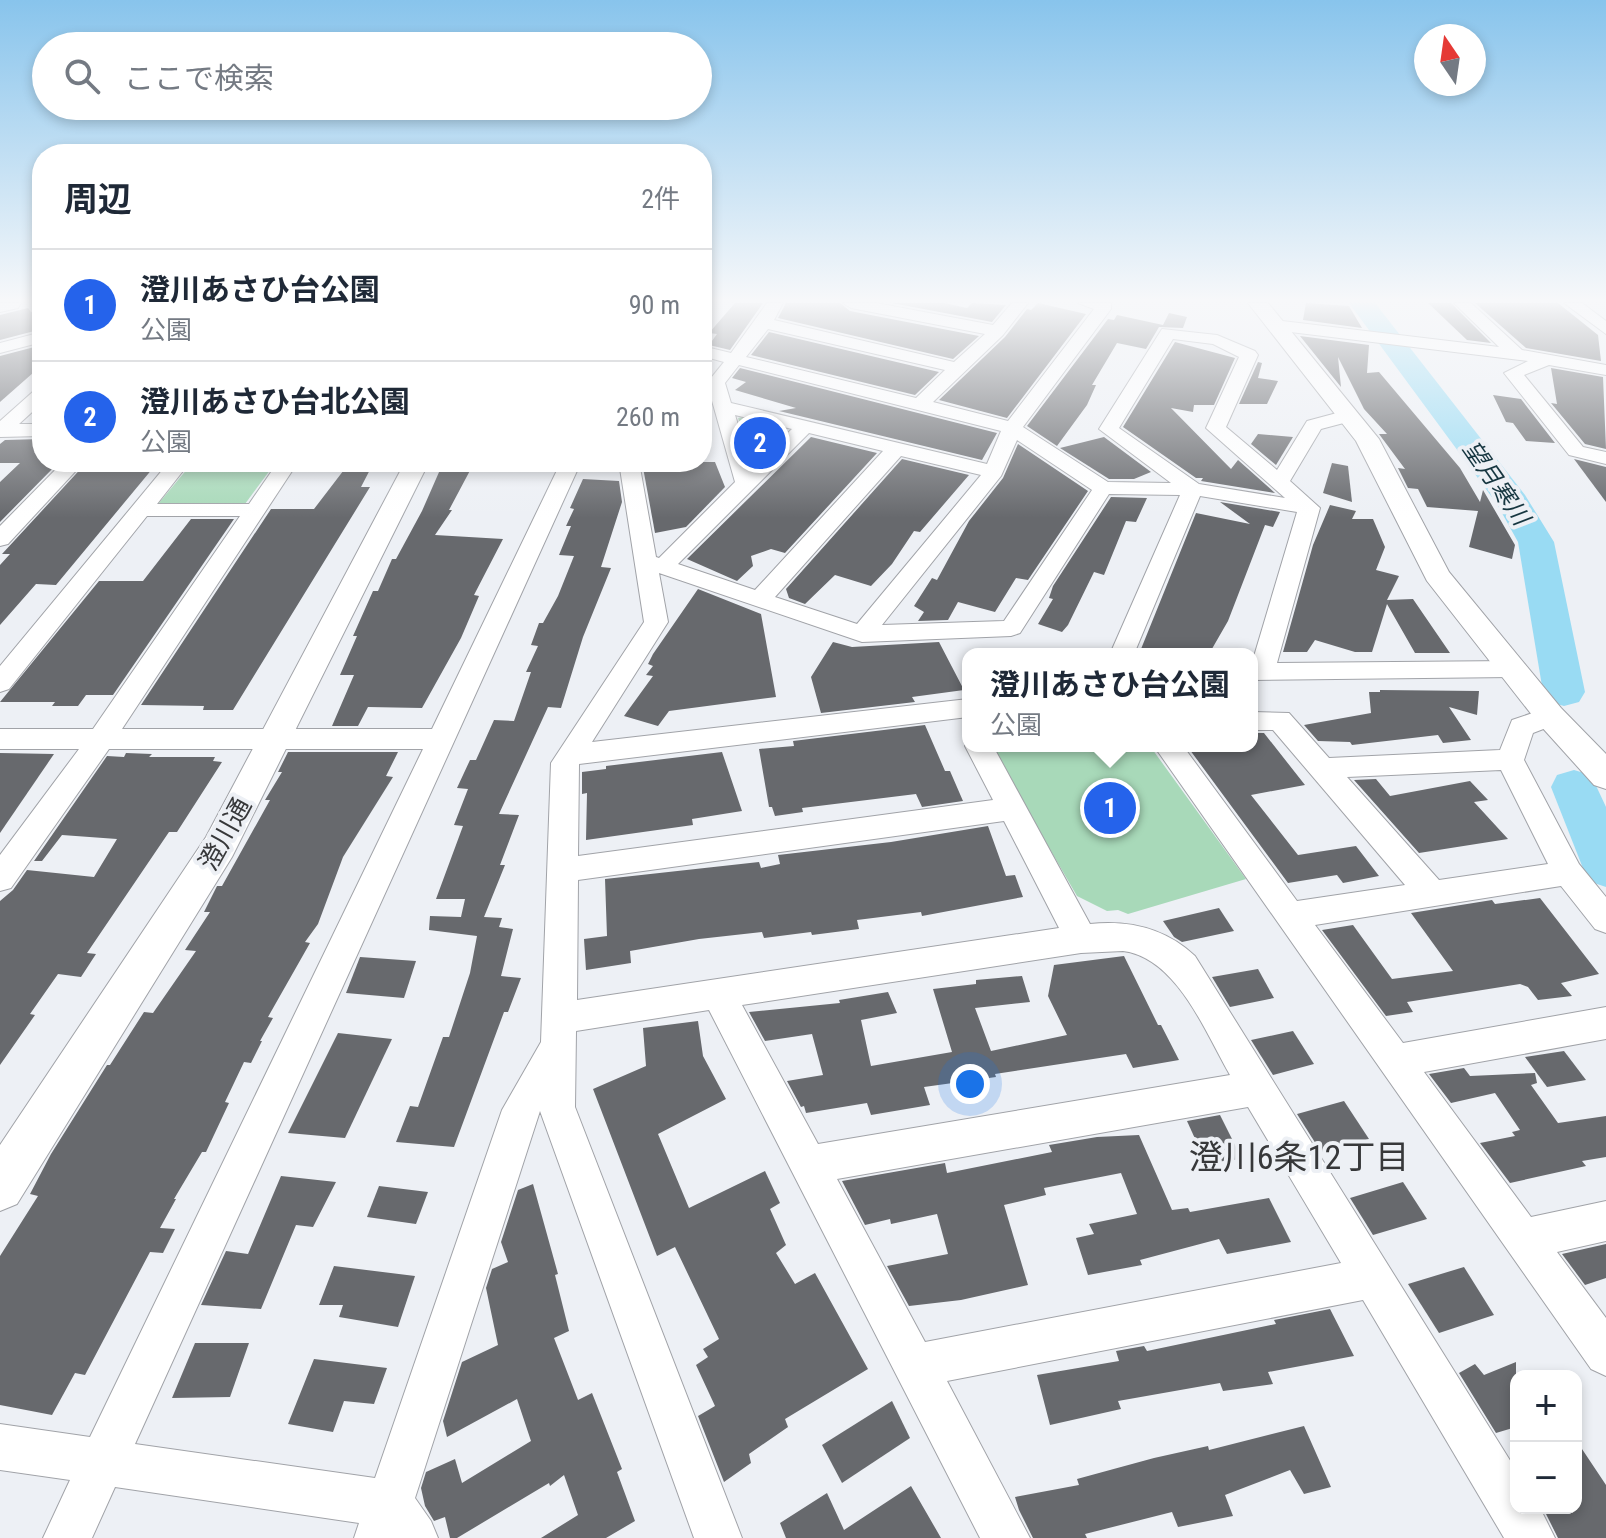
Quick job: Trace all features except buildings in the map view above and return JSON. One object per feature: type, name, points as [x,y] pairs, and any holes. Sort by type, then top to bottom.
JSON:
[{"type":"street","points":[[723,375],[716,383],[746,483]]},
{"type":"street","points":[[800,375],[1012,428],[1103,488],[1193,489],[1309,508]]},
{"type":"street","points":[[920,404],[950,375]]},
{"type":"street","points":[[862,634],[994,472],[1012,428],[1053,375]]},
{"type":"street","points":[[1142,375],[1109,429],[1193,489]]},
{"type":"street","points":[[1240,375],[1216,428],[1309,508]]},
{"type":"street","points":[[1314,375],[1382,464],[1437,575],[1550,716],[1606,776]]},
{"type":"street","points":[[1514,375],[1576,451],[1606,458]]},
{"type":"street","points":[[1,430],[32,402]]},
{"type":"street","points":[[723,407],[994,472]]},
{"type":"street","points":[[1279,482],[1314,425],[1348,416]]},
{"type":"street","points":[[654,564],[806,426]]},
{"type":"street","points":[[1,430],[32,430]]},
{"type":"street","points":[[761,598],[896,449]]},
{"type":"street","points":[[0,539],[64,472]]},
{"type":"street","points":[[0,683],[172,472]]},
{"type":"street","points":[[0,879],[101,739],[281,472]]},
{"type":"street","name":"澄川通","points":[[0,1187],[190,896],[275,741],[412,472]]},
{"type":"street","points":[[67,1538],[566,472]]},
{"type":"street","points":[[631,472],[654,564],[656,622],[565,763],[557,1107],[718,1538]]},
{"type":"street","points":[[654,564],[862,634],[1011,628],[1103,488]]},
{"type":"street","points":[[1125,648],[1193,489]]},
{"type":"street","points":[[1258,669],[1309,508]]},
{"type":"street","points":[[141,510],[255,510]]},
{"type":"street","points":[[1258,672],[1512,669]]},
{"type":"street","points":[[568,755],[962,714]]},
{"type":"street","points":[[1550,716],[1522,727],[1510,760],[1568,873],[1606,920]]},
{"type":"street","points":[[1258,721],[1280,720],[1433,895]]},
{"type":"street","points":[[0,739],[442,739]]},
{"type":"street","points":[[982,752],[1081,939]]},
{"type":"street","points":[[1172,752],[1606,1354]]},
{"type":"street","points":[[1324,768],[1510,760]]},
{"type":"street","points":[[562,870],[1011,809]]},
{"type":"street","points":[[1291,915],[1568,873]]},
{"type":"street","points":[[559,1031],[718,994],[1081,939],[1117,934],[1138,937],[1158,945],[1183,966],[1525,1537]]},
{"type":"street","points":[[718,994],[1006,1538]]},
{"type":"street","points":[[1395,1061],[1606,1023]]},
{"type":"street","points":[[0,1447],[104,1464],[394,1527],[520,1110],[559,1031]]},
{"type":"street","points":[[807,1165],[1256,1088]]},
{"type":"street","points":[[1523,1239],[1606,1221]]},
{"type":"street","points":[[913,1366],[1371,1278]]},
{"type":"green space","points":[[738,418],[785,427],[787,431],[758,456],[752,456]]},
{"type":"green space","points":[[185,472],[269,472],[245,504],[158,504]]},
{"type":"green space","points":[[993,752],[1154,752],[1246,879],[1128,914],[1118,910],[1107,911],[1077,896]]},
{"type":"waterway","name":"望月寒川","points":[[1416,375],[1513,502],[1536,542],[1564,692]]},
{"type":"waterway","name":"望月寒川","points":[[1574,787],[1606,867]]},
{"type":"place","name":"澄川あさひ台北公園","points":[[760,443]]},
{"type":"place","name":"澄川あさひ台公園","points":[[1110,808]]},
{"type":"district","name":"澄川6条12丁目","points":[[1299,1157]]}]
